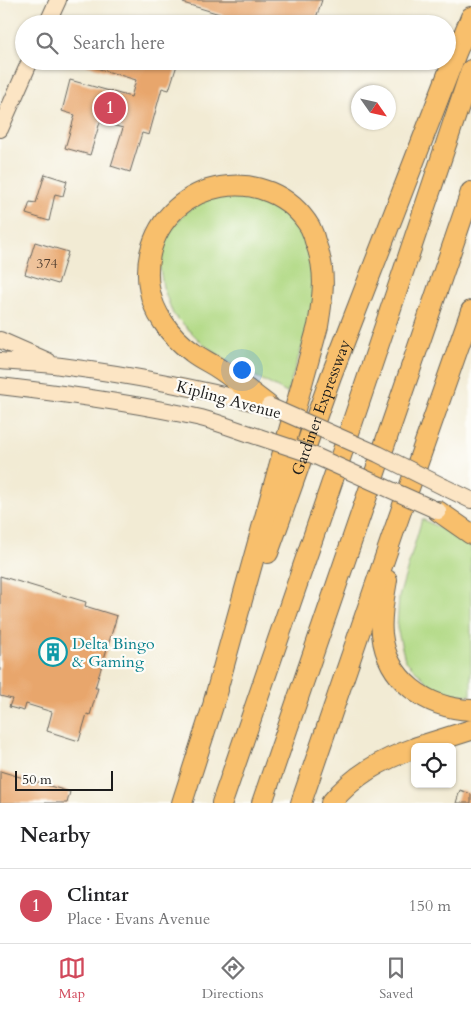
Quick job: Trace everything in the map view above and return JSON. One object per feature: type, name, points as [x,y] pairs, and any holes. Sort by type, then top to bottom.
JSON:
[{"type":"highway","name":"Gardiner Expressway","points":[[456,53],[471,17]]},
{"type":"highway","name":"Gardiner Expressway","points":[[182,803],[214,701],[331,376],[449,70]]},
{"type":"highway","name":"Gardiner Expressway","points":[[222,803],[471,70]]},
{"type":"highway","points":[[214,701],[318,326],[324,280],[318,248],[310,227],[297,211],[278,195],[259,188],[242,185],[226,185],[212,188],[194,195],[176,207],[160,226],[151,246],[147,266],[153,306],[163,323],[192,352],[221,370],[269,406]]},
{"type":"highway","points":[[262,803],[471,192]]},
{"type":"highway","points":[[301,803],[471,311]]},
{"type":"highway","points":[[438,511],[471,534]]},
{"type":"highway","points":[[394,531],[382,617],[384,649],[390,664],[400,678],[429,700],[444,706],[471,710]]},
{"type":"highway","points":[[429,743],[471,730]]},
{"type":"highway","points":[[331,803],[337,795],[359,776],[394,756],[411,749]]},
{"type":"main road","points":[[51,15],[58,0]]},
{"type":"main road","points":[[0,129],[26,70]]},
{"type":"main road","points":[[0,340],[59,365]]},
{"type":"main road","name":"Kipling Avenue","points":[[0,362],[59,365],[157,380],[269,406],[378,454],[471,500]]},
{"type":"main road","name":"Kipling Avenue","points":[[0,386],[84,397],[202,418],[313,456],[471,526]]},
{"type":"green space","points":[[231,192],[280,204],[303,229],[312,253],[317,286],[312,316],[287,393],[228,362],[203,344],[173,314],[163,287],[159,263],[168,234],[185,213],[205,199]]},
{"type":"green space","points":[[422,519],[471,544],[471,695],[450,694],[430,685],[405,660],[397,628],[399,597]]},
{"type":"building","points":[[184,0],[322,0],[317,15],[223,15],[183,3]]},
{"type":"building","points":[[103,70],[175,70],[169,90],[162,88],[149,135],[142,133],[130,172],[111,166],[123,128],[100,122],[90,155],[65,148],[75,115],[62,111],[70,80],[131,97],[136,80]]},
{"type":"building","points":[[45,174],[67,181],[63,196],[55,194],[49,221],[26,214],[30,202],[36,203]]},
{"type":"building","points":[[35,242],[68,252],[58,284],[25,274]]},
{"type":"building","name":"Delta Bingo & Gaming","points":[[0,576],[86,602],[85,606],[117,616],[95,688],[98,688],[90,715],[87,714],[79,741],[47,731],[52,712],[26,704],[24,711],[9,707],[12,699],[0,696]]},
{"type":"building","points":[[0,771],[70,792],[67,803],[0,803]]},
{"type":"building","points":[[460,790],[471,794],[471,803],[456,803]]},
{"type":"place","name":"Clintar","points":[[110,108]]},
{"type":"place","name":"Delta Bingo & Gaming","points":[[53,652]]}]
